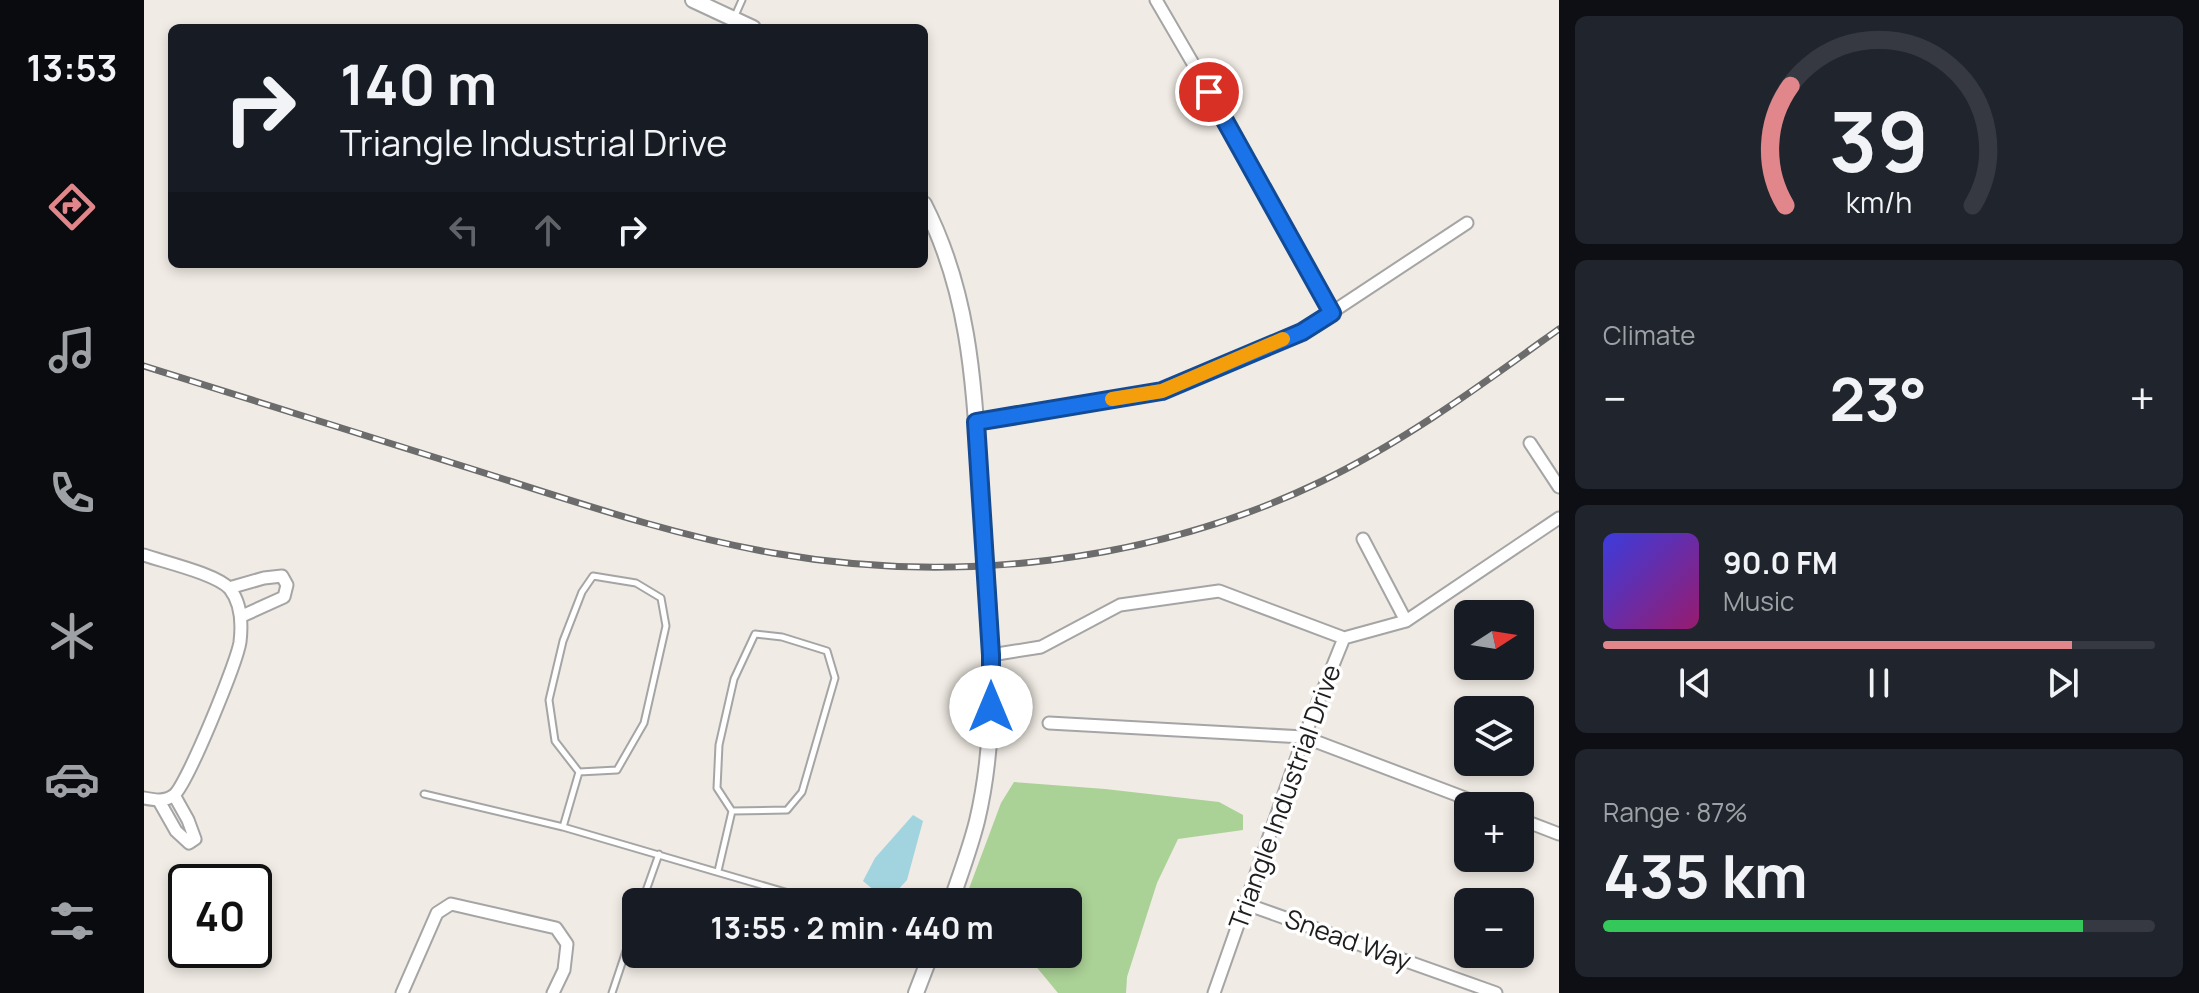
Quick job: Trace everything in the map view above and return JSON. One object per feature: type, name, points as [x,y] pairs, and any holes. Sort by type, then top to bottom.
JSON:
[{"type":"street","points":[[693,0],[745,24]]},
{"type":"street","points":[[1156,0],[1332,313]]},
{"type":"street","points":[[928,212],[939,233],[958,290],[969,346],[991,655],[991,707],[981,801],[956,888]]},
{"type":"street","points":[[976,422],[1162,391],[1302,332],[1467,223]]},
{"type":"street","points":[[1530,443],[1559,487]]},
{"type":"street","points":[[1344,638],[1406,621],[1559,518]]},
{"type":"street","points":[[1363,539],[1406,621]]},
{"type":"street","points":[[144,555],[206,574],[229,588],[242,616],[240,646],[191,768],[174,795],[159,801],[144,798]]},
{"type":"street","points":[[229,588],[282,576],[287,585],[284,597],[242,616]]},
{"type":"street","name":"Triangle Industrial Drive","points":[[991,655],[1041,647],[1120,605],[1219,591],[1344,638],[1304,737],[1214,993]]},
{"type":"street","points":[[1049,723],[1304,737],[1454,794]]},
{"type":"street","points":[[159,801],[176,831],[189,843],[195,839],[174,795]]},
{"type":"street","points":[[1534,824],[1559,834]]},
{"type":"street","points":[[402,993],[437,913],[451,904],[556,928],[567,944],[564,970],[553,993]]},
{"type":"street","name":"Snead Way","points":[[1246,904],[1496,993]]},
{"type":"street","points":[[916,993],[926,968]]},
{"type":"lane","points":[[734,19],[742,0]]},
{"type":"lane","points":[[593,576],[636,583],[661,598],[666,626],[644,723],[617,770],[579,772],[555,741],[549,700],[563,641],[582,592],[593,576]]},
{"type":"lane","points":[[718,871],[732,811],[717,788],[719,745],[734,679],[755,634],[782,637],[827,651],[835,678],[802,792],[787,810],[732,811]]},
{"type":"lane","points":[[563,827],[579,772]]},
{"type":"lane","points":[[424,794],[563,827],[773,888]]},
{"type":"lane","points":[[647,888],[659,854]]},
{"type":"lane","points":[[612,993],[622,963]]},
{"type":"green space","points":[[1014,782],[1105,789],[1219,802],[1243,815],[1243,830],[1178,839],[1157,883],[1127,977],[1126,993],[1058,993],[1037,968],[1082,968],[1082,888],[969,888],[1001,803]]},
{"type":"water","points":[[913,815],[923,821],[907,880],[900,888],[871,888],[863,881],[875,858]]},
{"type":"railway","points":[[144,366],[585,505],[697,537],[773,553],[842,562],[911,567],[981,566],[1051,560],[1120,549],[1188,532],[1254,510],[1318,483],[1381,450],[1442,412],[1559,329]]},
{"type":"slow traffic","points":[[1112,399],[1162,391],[1283,339]]},
{"type":"route","points":[[991,707],[991,655],[976,422],[1162,391],[1302,332],[1332,313],[1209,92]]}]
